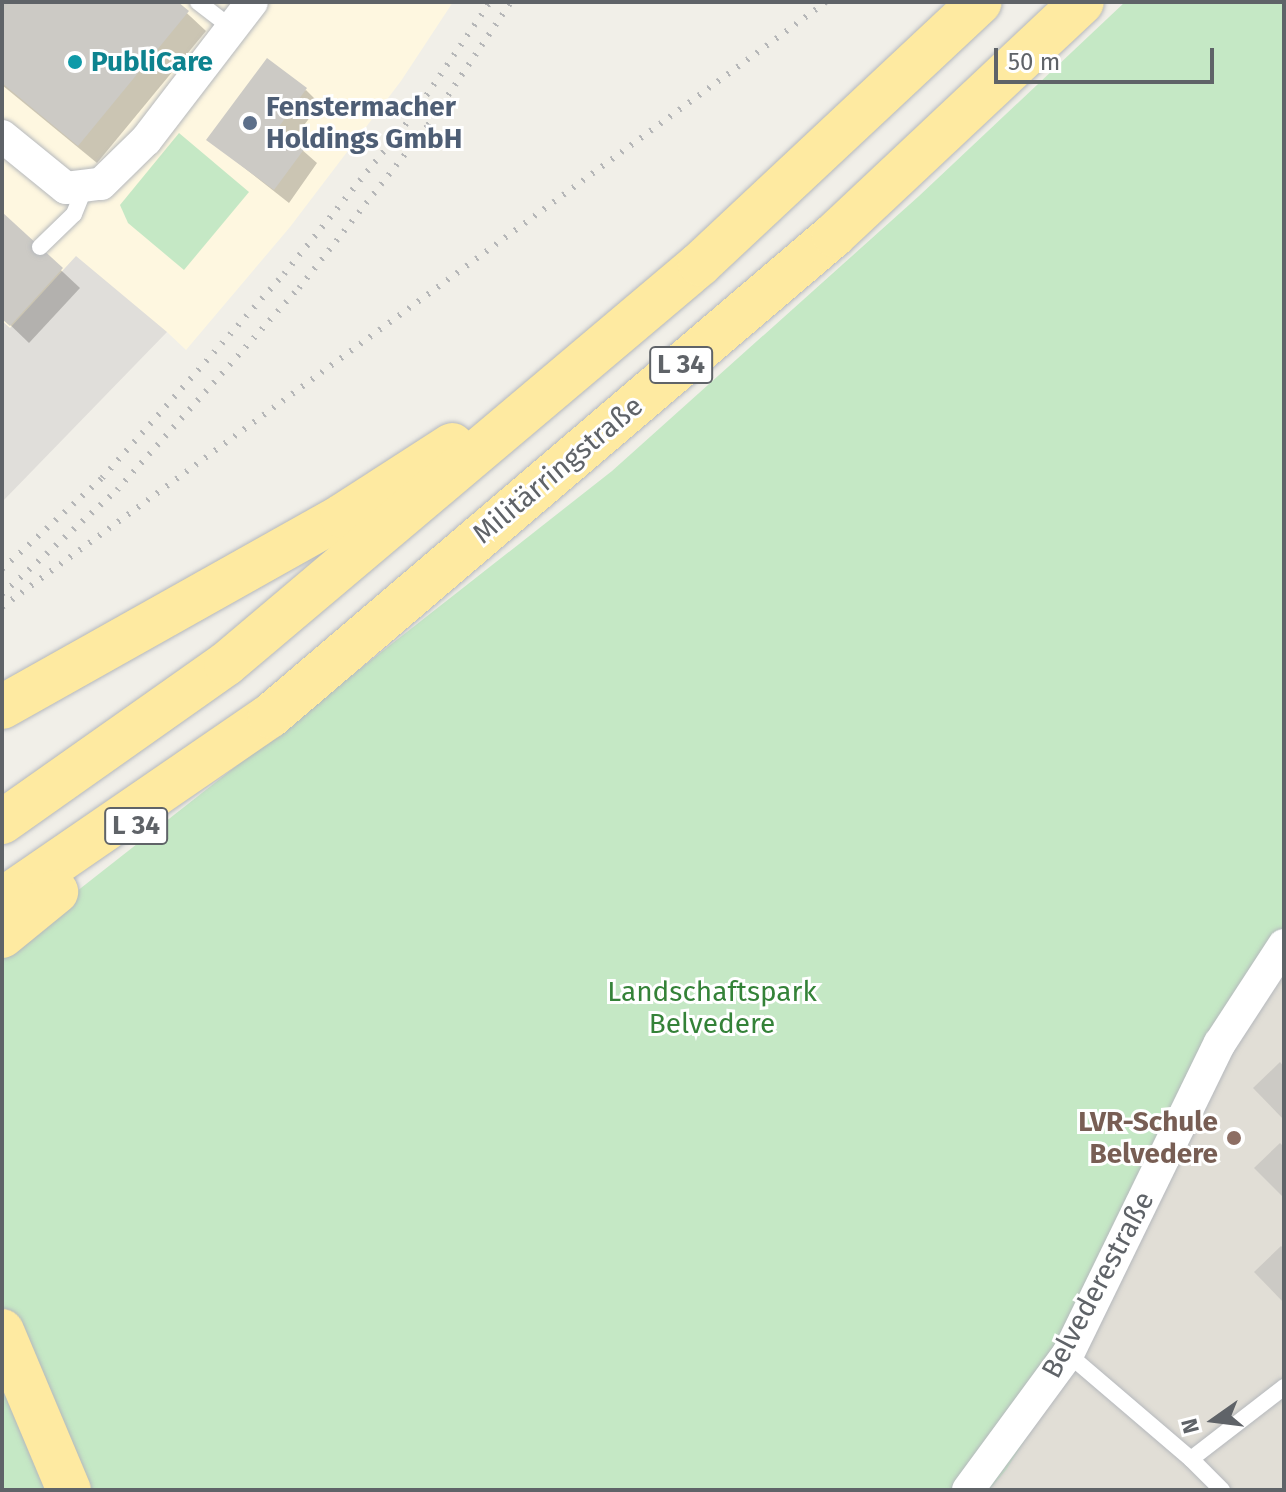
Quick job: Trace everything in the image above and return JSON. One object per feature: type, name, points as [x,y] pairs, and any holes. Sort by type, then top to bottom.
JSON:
[{"type":"highway","name":"L 34","points":[[2,822],[226,664],[700,264],[980,2]]},
{"type":"highway","name":"Militärringstraße","points":[[2,900],[270,716],[834,235],[1082,2]]},
{"type":"highway","name":"L 34","points":[[2,707],[342,516],[432,456],[543,397]]},
{"type":"highway","name":"L 34","points":[[2,936],[270,716]]},
{"type":"highway","points":[[2,1331],[69,1490]]},
{"type":"street","points":[[2,136],[66,188],[84,189],[101,184],[146,140],[252,2]]},
{"type":"street","name":"Belvederestraße","points":[[968,1490],[1068,1354],[1220,1043],[1284,945]]},
{"type":"lane","points":[[198,2],[233,29]]},
{"type":"lane","points":[[40,247],[74,214],[84,189]]},
{"type":"lane","points":[[1068,1354],[1191,1459],[1222,1490]]},
{"type":"lane","points":[[1191,1459],[1284,1387]]},
{"type":"shaded area","points":[[2,2],[453,2],[401,81],[290,227],[186,350],[167,332],[10,328],[2,321]]},
{"type":"shaded area","points":[[76,256],[167,332],[2,502],[2,321],[10,328]]},
{"type":"shaded area","name":"LVR-Schule Belvedere","points":[[1284,925],[1284,1490],[989,1490],[1082,1350]]},
{"type":"green space","name":"Landschaftspark Belvedere","points":[[1125,2],[1284,2],[1284,925],[1082,1350],[1006,1470],[989,1490],[2,1490],[2,950],[612,471],[919,196]]},
{"type":"green space","points":[[179,133],[249,192],[184,270],[128,223],[120,205]]},
{"type":"building","name":"PubliCare","points":[[2,2],[178,2],[189,11],[78,146],[2,83]]},
{"type":"building","points":[[267,58],[307,88],[278,128],[305,148],[274,190],[206,140]]},
{"type":"building","points":[[2,212],[63,268],[10,326],[2,319]]},
{"type":"building","points":[[1280,1062],[1284,1067],[1284,1120],[1253,1088]]},
{"type":"building","points":[[1280,1143],[1284,1147],[1284,1198],[1254,1168]]},
{"type":"building","points":[[1281,1246],[1284,1249],[1284,1303],[1254,1272]]},
{"type":"railway","points":[[2,569],[102,478],[284,274],[413,115],[490,2]]},
{"type":"railway","points":[[2,594],[117,490],[299,288],[428,125],[511,2]]},
{"type":"railway","points":[[2,607],[826,2]]},
{"type":"place","name":"PubliCare","points":[[75,62]]},
{"type":"place","name":"Fenstermacher Holdings GmbH","points":[[250,123]]},
{"type":"place","name":"LVR-Schule Belvedere","points":[[1234,1138]]}]
